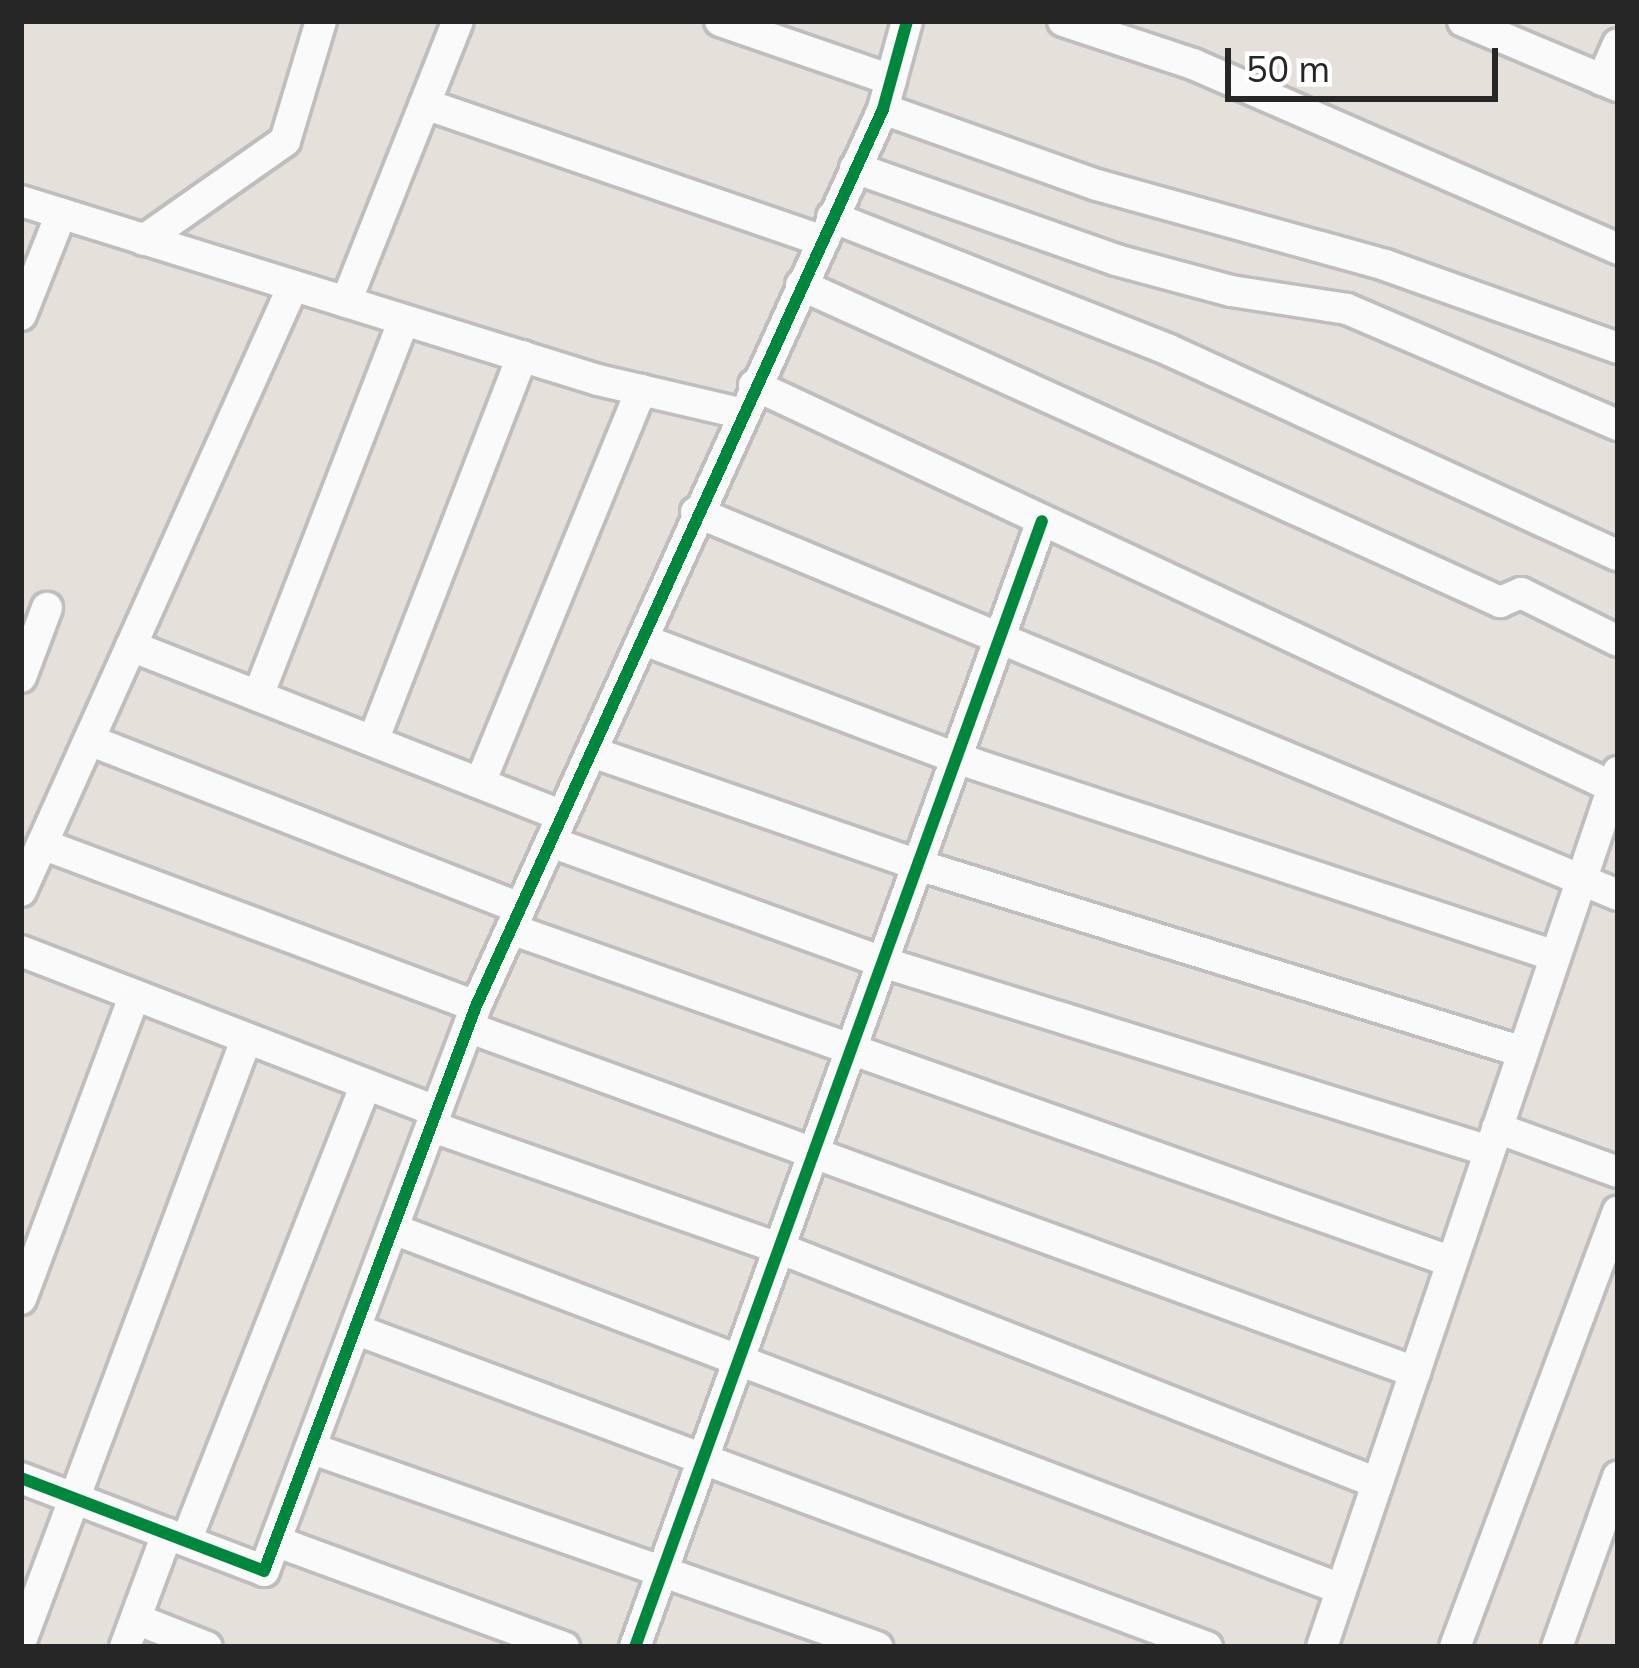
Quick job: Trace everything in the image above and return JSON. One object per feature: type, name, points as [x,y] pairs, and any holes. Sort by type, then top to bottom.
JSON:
[{"type":"street","points":[[144,240],[285,141],[321,21]]},
{"type":"street","points":[[346,302],[458,21]]},
{"type":"street","points":[[720,21],[1096,185],[1385,265],[1618,348]]},
{"type":"street","points":[[21,1478],[264,1571],[316,1450],[473,1017],[556,828],[595,753],[696,512],[855,168],[887,94],[907,21]]},
{"type":"street","points":[[1063,21],[1193,64],[1618,250]]},
{"type":"street","points":[[1463,21],[1610,83],[1618,44]]},
{"type":"street","points":[[425,104],[827,228],[1169,350],[1618,556]]},
{"type":"street","points":[[855,168],[1116,260],[1231,291],[1347,309],[1618,425]]},
{"type":"street","points":[[21,201],[641,390],[747,399],[1042,521],[1615,779],[1322,1647]]},
{"type":"street","points":[[21,315],[61,214]]},
{"type":"street","points":[[800,285],[1500,602],[1521,593],[1618,641]]},
{"type":"street","points":[[21,891],[293,286]]},
{"type":"street","points":[[258,695],[404,320]]},
{"type":"street","points":[[373,741],[522,356]]},
{"type":"street","points":[[480,783],[641,390]]},
{"type":"street","points":[[696,512],[1582,876],[1618,895]]},
{"type":"street","points":[[635,1647],[1042,521]]},
{"type":"street","points":[[21,677],[47,608]]},
{"type":"street","points":[[644,640],[956,758],[1556,956]]},
{"type":"street","points":[[131,646],[480,783],[556,828],[882,962],[1618,1172]]},
{"type":"street","points":[[89,740],[517,919],[850,1051],[1452,1262]]},
{"type":"street","points":[[595,753],[918,865],[1523,1052]]},
{"type":"street","points":[[42,844],[815,1151],[1415,1372]]},
{"type":"street","points":[[22,953],[366,1085],[435,1119],[779,1248],[1377,1484]]},
{"type":"street","points":[[21,1299],[134,996]]},
{"type":"street","points":[[21,1641],[246,1040]]},
{"type":"street","points":[[207,1647],[130,1633],[177,1538],[366,1085]]},
{"type":"street","points":[[1455,1647],[1618,1211]]},
{"type":"street","points":[[396,1230],[1341,1589]]},
{"type":"street","points":[[360,1331],[1207,1647]]},
{"type":"street","points":[[316,1450],[660,1577],[877,1647]]},
{"type":"street","points":[[1557,1647],[1618,1477]]},
{"type":"street","points":[[278,1542],[564,1647]]},
{"type":"cycle path","points":[[21,1478],[264,1571],[476,1006],[883,109],[907,21]]},
{"type":"cycle path","points":[[635,1647],[1042,521]]}]
